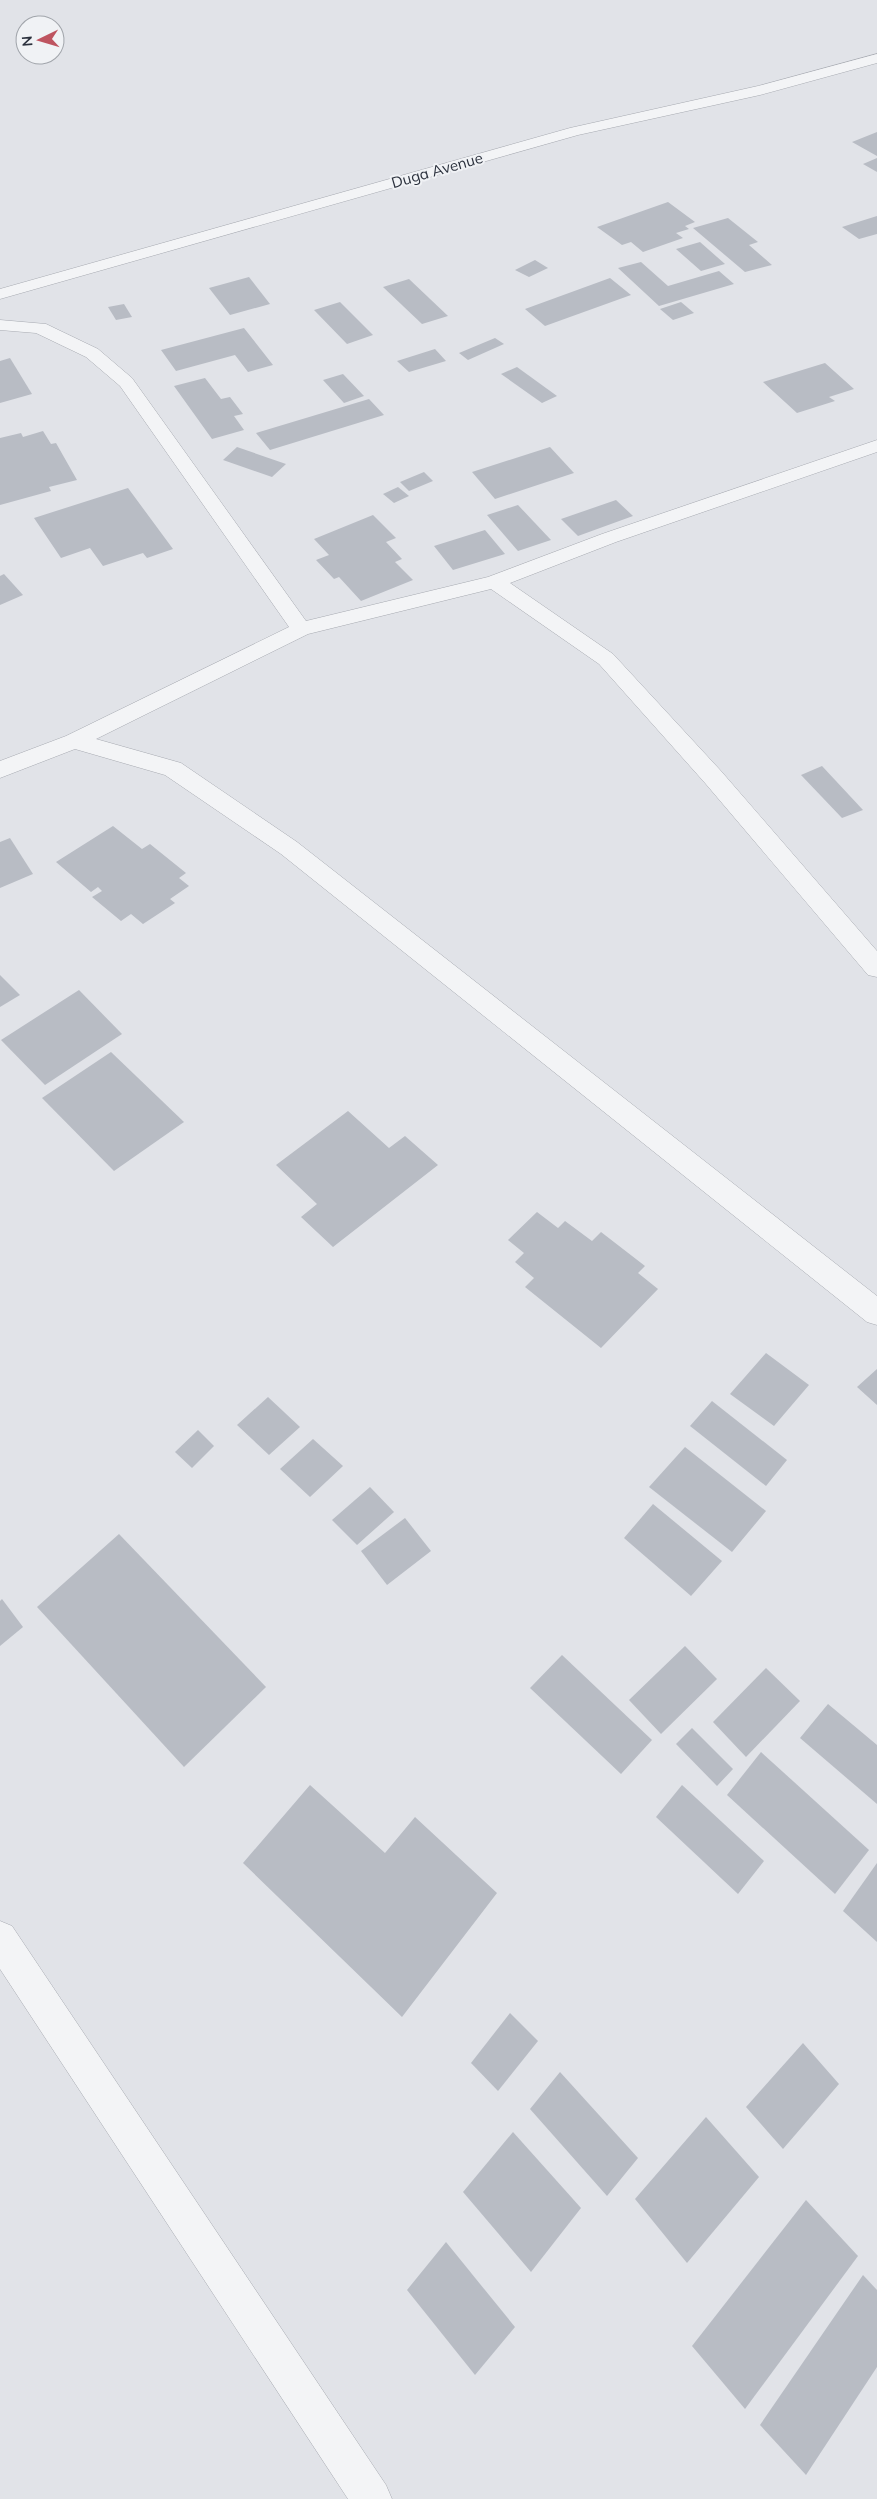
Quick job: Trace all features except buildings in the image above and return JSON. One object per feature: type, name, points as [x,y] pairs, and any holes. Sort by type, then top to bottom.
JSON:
[{"type":"street","name":"Duga Avenue","points":[[0,294],[575,131],[760,90],[877,58]]},
{"type":"street","points":[[0,325],[40,328],[92,353],[126,382],[301,629]]},
{"type":"street","points":[[0,770],[74,741],[301,629],[494,582],[610,538],[877,446]]},
{"type":"street","points":[[494,582],[606,659],[713,777],[877,968]]},
{"type":"street","points":[[74,741],[173,769],[289,848],[877,1313]]},
{"type":"street","points":[[0,1938],[372,2499]]}]
